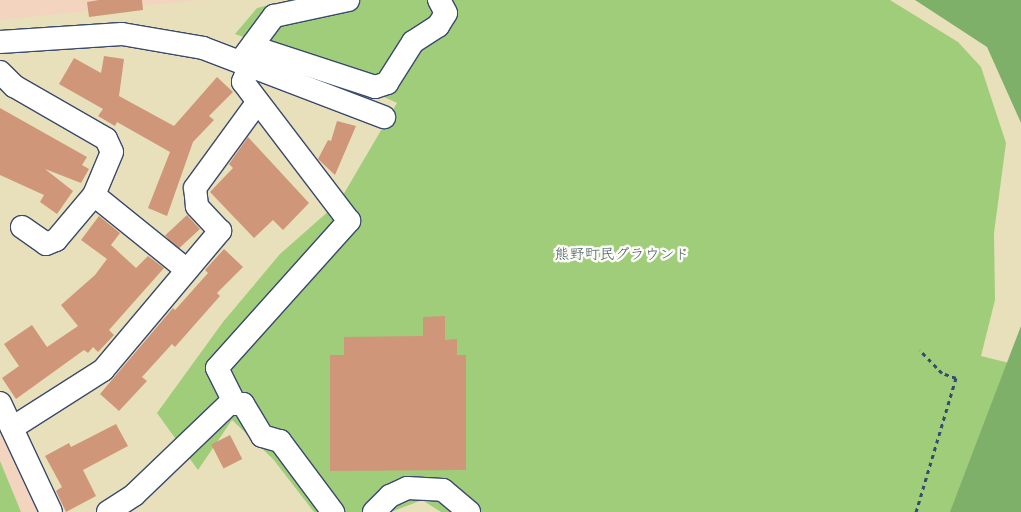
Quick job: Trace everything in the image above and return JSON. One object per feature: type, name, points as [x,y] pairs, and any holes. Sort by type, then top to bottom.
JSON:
[{"type":"street","points":[[235,404],[218,368],[349,221],[243,82],[245,64],[254,43],[274,16],[348,0]]},
{"type":"street","points":[[254,43],[262,50],[375,87],[387,83],[413,42],[438,26],[446,13],[439,0]]},
{"type":"street","points":[[0,42],[122,34],[203,48],[384,117]]},
{"type":"street","points":[[0,72],[14,86],[106,139],[112,152],[94,195],[56,240],[46,244],[22,228]]},
{"type":"street","points":[[12,428],[103,370],[220,230],[197,206],[195,188],[258,103]]},
{"type":"street","points":[[94,195],[187,270]]},
{"type":"street","points":[[0,403],[51,512]]},
{"type":"street","points":[[108,512],[134,495],[229,404],[242,404],[262,436],[280,441],[333,512]]},
{"type":"street","points":[[374,512],[390,496],[407,488],[443,490],[469,512]]},
{"type":"path","points":[[916,512],[956,378],[942,373],[920,350]]},
{"type":"shaded area","points":[[0,0],[200,0],[0,20]]},
{"type":"shaded area","points":[[0,425],[40,512],[0,512]]},
{"type":"green space","name":"熊野町民グラウンド","points":[[291,0],[890,0],[958,42],[981,67],[1006,143],[994,233],[995,300],[981,356],[1021,366],[1021,512],[441,512],[422,500],[391,512],[314,512],[273,459],[232,420],[198,470],[157,413],[223,322],[280,254],[339,202],[397,103],[288,52],[235,34],[257,8]]},
{"type":"green space","points":[[915,0],[1021,0],[1021,123],[987,47]]},
{"type":"green space","points":[[1021,326],[1021,512],[950,512]]},
{"type":"green space","points":[[0,461],[21,512],[0,512]]},
{"type":"building","points":[[99,0],[142,0],[143,10],[89,17],[87,2]]},
{"type":"building","points":[[104,56],[124,59],[119,96],[174,126],[217,77],[233,92],[209,116],[214,120],[193,142],[167,216],[148,208],[170,152],[117,122],[115,126],[98,116],[103,109],[59,84],[74,58],[101,73]]},
{"type":"building","points":[[0,108],[87,157],[82,165],[89,169],[81,183],[45,169],[73,191],[57,214],[40,202],[44,195],[0,175]]},
{"type":"building","points":[[337,121],[356,126],[335,175],[318,159],[328,140],[331,141]]},
{"type":"building","points":[[248,137],[309,203],[283,230],[273,220],[254,238],[210,192],[233,168],[229,164]]},
{"type":"building","points":[[187,215],[200,229],[178,249],[165,235]]},
{"type":"building","points":[[99,216],[120,233],[111,245],[136,268],[148,256],[164,268],[109,330],[114,335],[98,352],[93,347],[88,353],[84,350],[16,399],[2,378],[19,366],[4,344],[32,325],[47,347],[78,326],[61,305],[95,275],[107,259],[81,240]]},
{"type":"building","points":[[224,249],[243,267],[217,293],[220,296],[175,347],[172,344],[142,377],[147,381],[119,411],[100,394],[173,308],[175,310],[208,273],[205,270]]},
{"type":"building","points":[[445,316],[445,340],[457,339],[457,355],[466,355],[466,470],[330,471],[330,355],[344,355],[344,337],[423,336],[423,317]]},
{"type":"building","points":[[116,424],[128,446],[83,470],[96,496],[66,512],[56,491],[62,487],[45,456],[69,443],[71,447]]},
{"type":"building","points":[[230,435],[242,459],[224,469],[211,445]]}]
